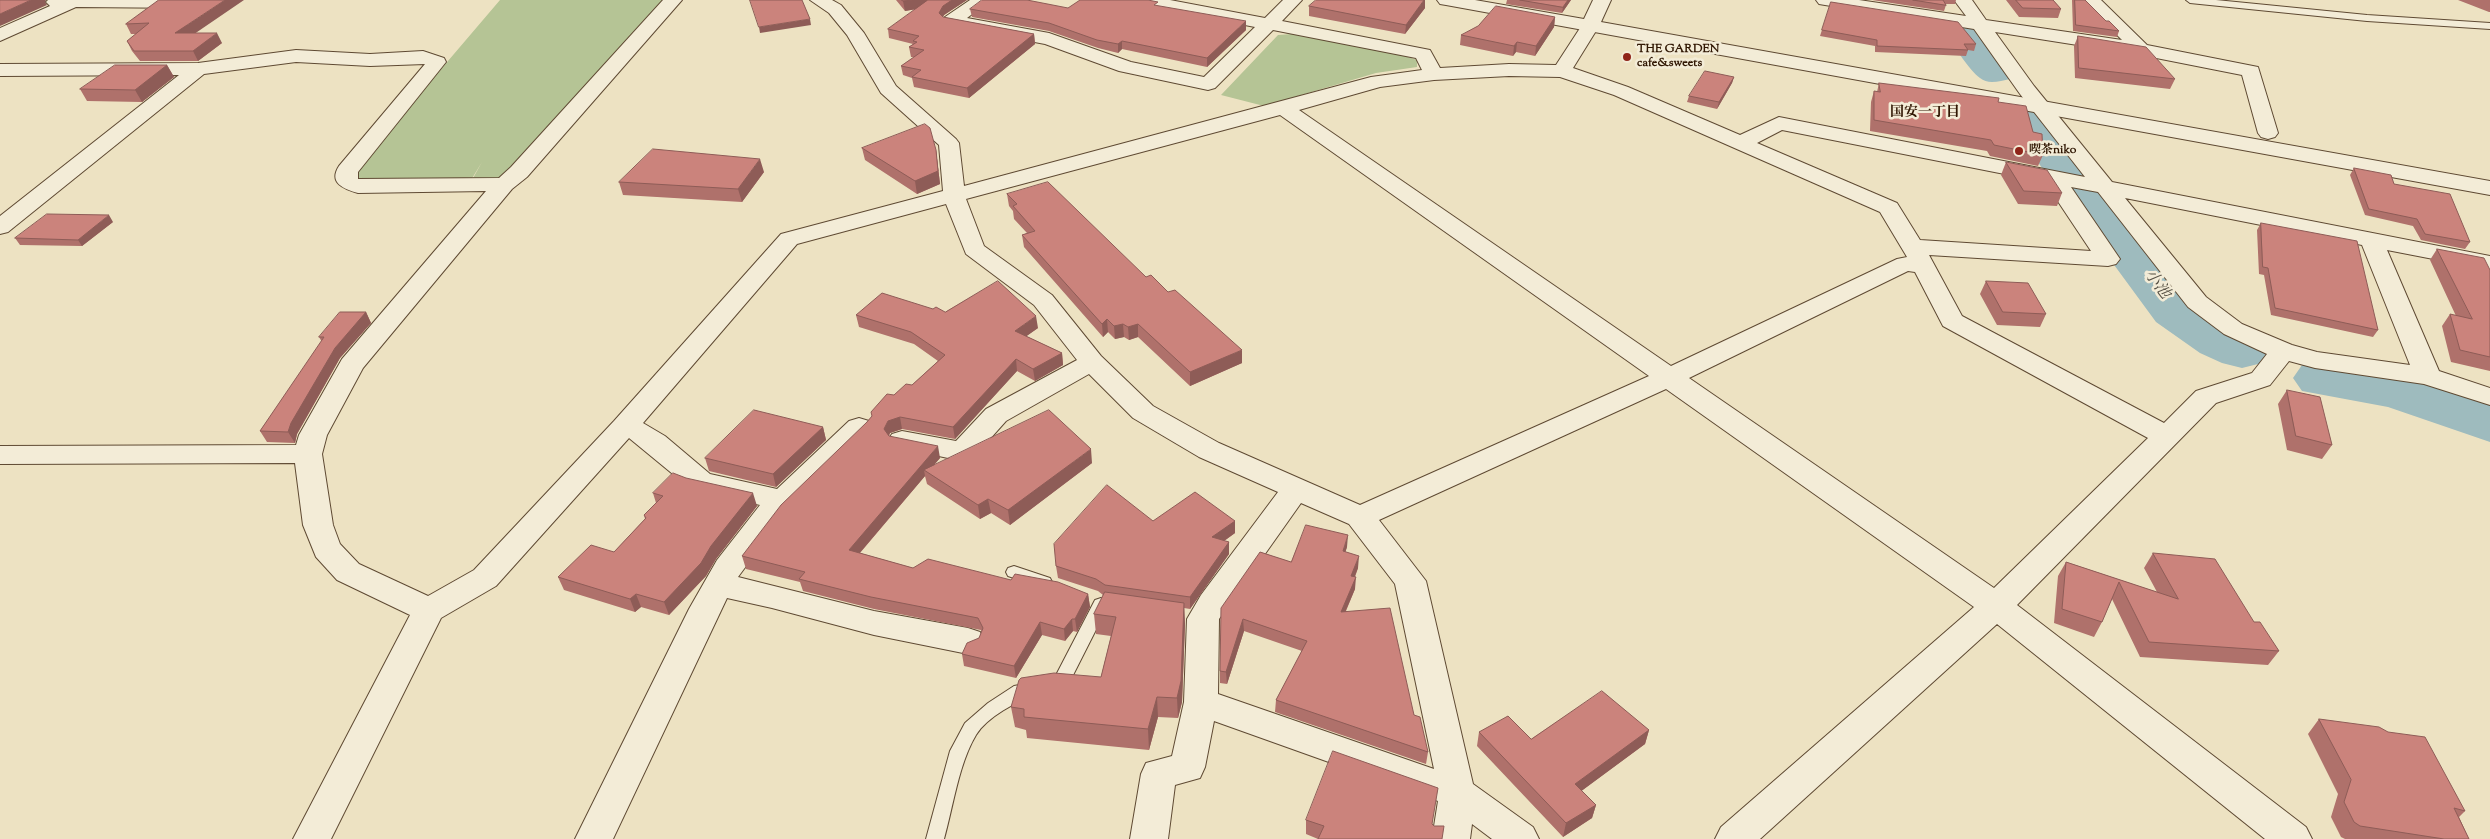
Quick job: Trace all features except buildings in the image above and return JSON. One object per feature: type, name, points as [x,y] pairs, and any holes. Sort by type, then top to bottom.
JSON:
[{"type":"street","points":[[429,610],[348,572],[327,550],[318,525],[308,454],[313,435],[351,365],[504,184],[518,172],[673,0]]},
{"type":"street","points":[[819,0],[835,9],[855,33],[888,89],[949,143],[954,195],[974,249],[1043,300],[1092,362],[1143,412],[1208,450],[1360,517],[1410,581],[1457,792],[1451,839]]},
{"type":"street","points":[[982,0],[951,21],[1049,39],[1126,67],[1208,84],[1293,0]]},
{"type":"street","points":[[1143,0],[1423,54],[1434,74]]},
{"type":"street","points":[[1446,0],[1597,13]]},
{"type":"street","points":[[1527,0],[2490,188]]},
{"type":"street","points":[[1825,0],[1873,4],[1983,25],[2141,49],[2252,71],[2268,133]]},
{"type":"street","points":[[1963,0],[2035,99],[2104,188],[2197,302],[2233,329],[2283,351],[2315,360],[2428,376],[2490,397]]},
{"type":"street","points":[[2091,0],[2141,49]]},
{"type":"street","points":[[0,35],[65,1],[208,3]]},
{"type":"street","points":[[1562,71],[1597,13]]},
{"type":"street","points":[[0,70],[198,69],[296,56],[370,60],[423,57],[437,62],[347,171],[347,182],[358,186],[504,184]]},
{"type":"street","points":[[0,227],[198,69]]},
{"type":"street","points":[[312,839],[429,610],[485,578],[624,427],[788,239],[1283,108],[1378,81],[1434,74],[1509,70],[1562,71],[1621,91],[1889,208],[1919,256],[1952,321],[2165,435]]},
{"type":"street","points":[[2035,99],[2268,133],[2490,172]]},
{"type":"street","points":[[1283,108],[1996,606],[2293,839]]},
{"type":"street","points":[[1741,143],[1779,123],[2490,263]]},
{"type":"street","points":[[1360,517],[1670,377],[1919,256],[2108,259],[2053,177]]},
{"type":"street","points":[[2372,241],[2428,376]]},
{"type":"street","points":[[1734,839],[1996,606],[2165,435],[2206,397],[2261,379],[2283,351]]},
{"type":"street","points":[[902,440],[962,452],[996,415],[1092,362]]},
{"type":"street","points":[[624,427],[636,430],[655,443],[701,482],[783,500]]},
{"type":"street","points":[[594,839],[705,609],[734,560],[773,509],[859,427]]},
{"type":"street","points":[[0,455],[308,454]]},
{"type":"street","points":[[1149,839],[1159,774],[1187,768],[1201,702],[1194,618],[1212,603],[1296,488]]},
{"type":"street","points":[[719,585],[772,596],[874,623],[968,642]]},
{"type":"street","points":[[1201,702],[1457,792],[1520,839]]},
{"type":"lane","points":[[2190,0],[2367,18],[2490,26]]},
{"type":"lane","points":[[1014,572],[1057,586]]},
{"type":"lane","points":[[935,839],[959,751],[971,728],[994,708],[1020,691],[1059,686],[1102,602]]},
{"type":"green space","points":[[500,0],[668,0],[501,180],[472,180],[482,162],[471,180],[357,180],[355,170]]},
{"type":"green space","points":[[1292,34],[1405,56],[1417,60],[1417,67],[1376,73],[1264,106],[1221,95],[1278,35]]},
{"type":"waterway","name":"小池","points":[[1964,31],[1995,70]]},
{"type":"waterway","name":"小池","points":[[2032,122],[2066,168]]},
{"type":"waterway","name":"小池","points":[[2089,198],[2175,310],[2220,341],[2242,351]]},
{"type":"waterway","name":"小池","points":[[2322,378],[2399,391],[2490,423]]},
{"type":"place","name":"THE GARDEN cafe&sweets","points":[[1627,57]]},
{"type":"place","name":"喫茶niko","points":[[2019,151]]},
{"type":"district","name":"国安一丁目","points":[[1925,114]]}]
